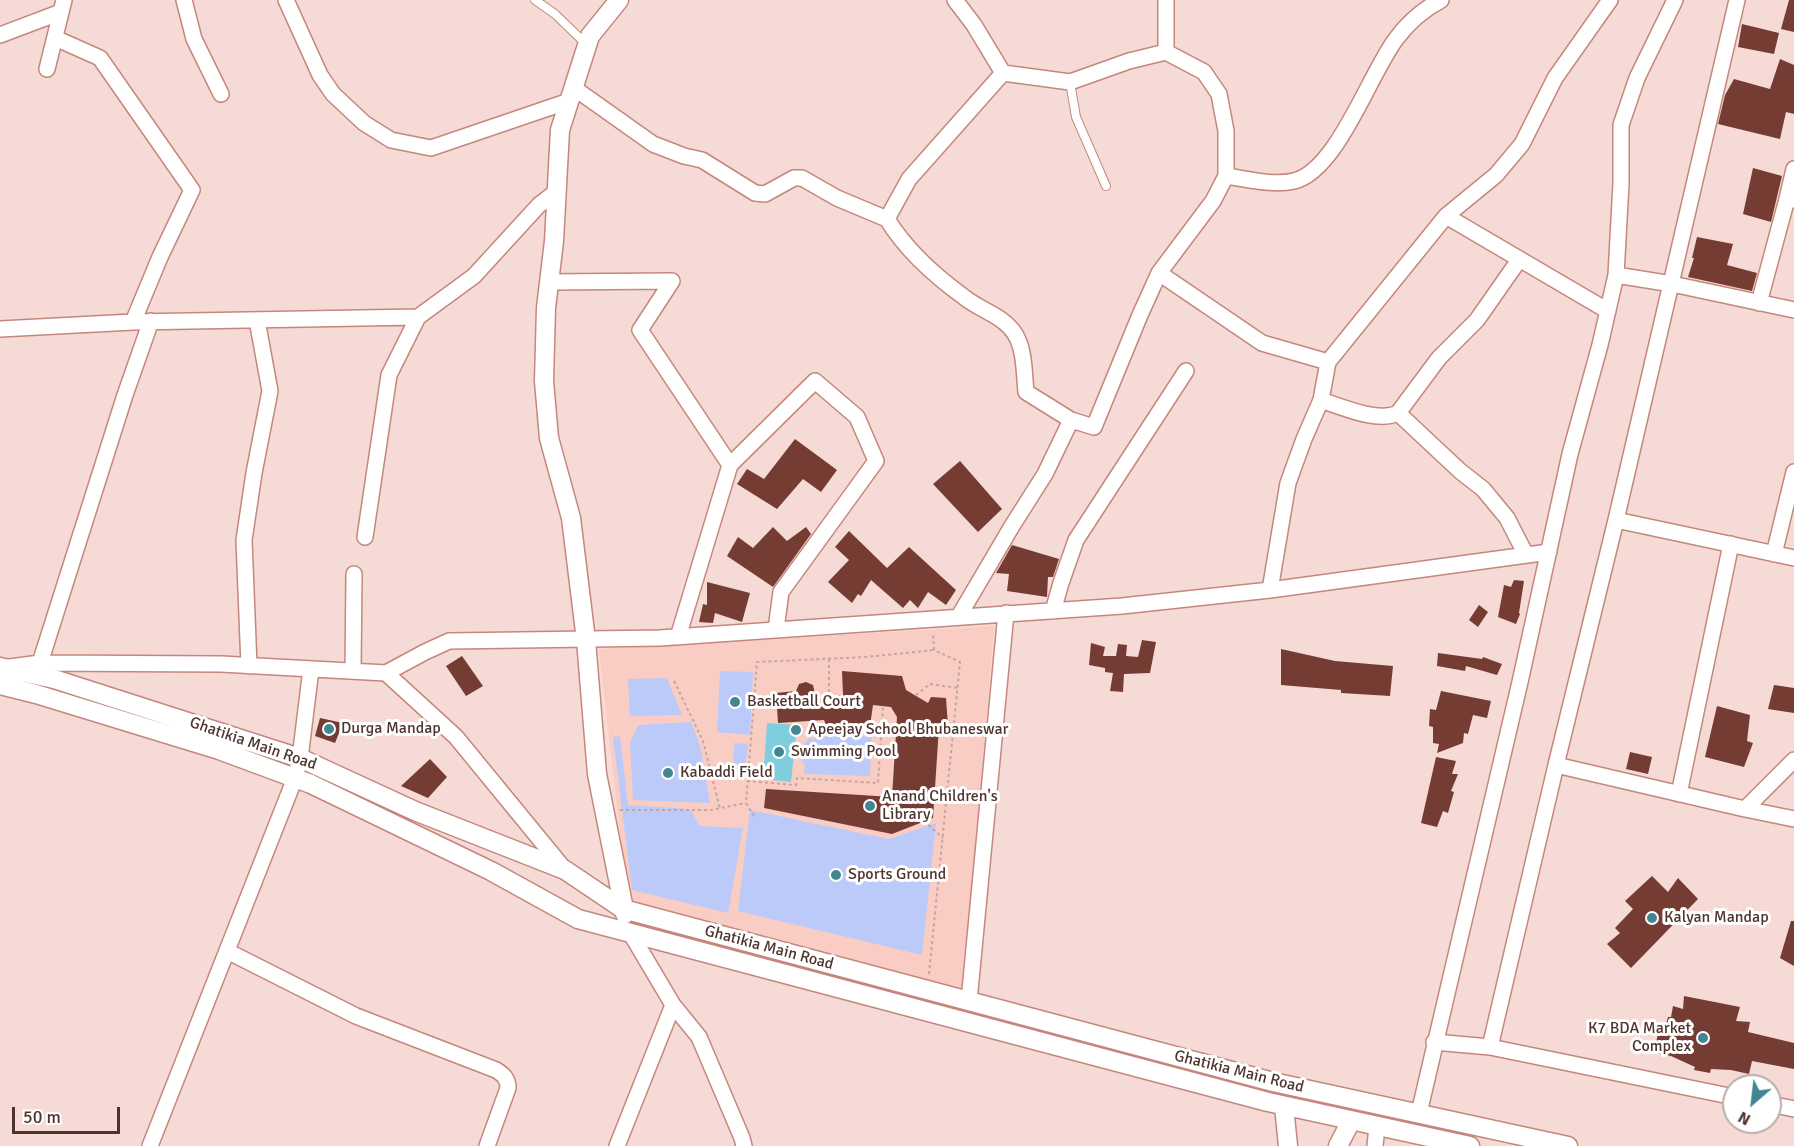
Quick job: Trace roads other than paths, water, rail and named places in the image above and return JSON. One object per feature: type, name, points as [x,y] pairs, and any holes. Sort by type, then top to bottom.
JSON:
[{"type":"street","points":[[184,0],[194,39],[221,94]]},
{"type":"street","points":[[286,0],[320,75],[333,94],[364,123],[391,140],[431,148],[571,94]]},
{"type":"street","points":[[955,0],[974,25],[1003,73]]},
{"type":"street","points":[[1166,0],[1166,52]]},
{"type":"street","points":[[1226,176],[1269,183],[1294,181],[1306,177],[1320,165],[1347,127],[1396,38],[1413,20],[1441,0]]},
{"type":"street","points":[[1270,590],[1288,483],[1321,400],[1328,362],[1446,216],[1496,175],[1522,144],[1555,78],[1610,0]]},
{"type":"street","points":[[1419,1113],[1520,682],[1570,454],[1616,275],[1622,183],[1622,124],[1636,78],[1675,0]]},
{"type":"street","points":[[1490,1047],[1672,284],[1737,0]]},
{"type":"street","points":[[616,1],[590,36],[560,130],[546,308],[544,381],[549,438],[571,518],[586,640],[597,774],[623,909],[631,934],[673,1005],[699,1037],[744,1146]]},
{"type":"street","points":[[0,35],[62,6]]},
{"type":"street","points":[[47,69],[62,6]]},
{"type":"street","points":[[55,38],[100,58],[192,190],[160,257],[133,322]]},
{"type":"street","points":[[571,94],[653,144],[702,160],[756,193],[765,194],[794,178],[802,178],[837,198],[887,219],[898,237],[936,274],[965,299],[1005,321],[1017,336],[1022,352],[1026,392],[1071,420],[1094,427],[1159,273],[1213,201],[1226,176],[1226,131],[1219,94],[1204,72],[1166,52],[1129,61],[1070,82],[1003,73]]},
{"type":"street","points":[[887,219],[909,179],[1003,73]]},
{"type":"street","points":[[1759,303],[1790,200],[1794,169]]},
{"type":"street","points":[[365,537],[389,375],[418,317],[474,276],[539,205],[556,192]]},
{"type":"street","points":[[1446,216],[1608,311]]},
{"type":"street","points":[[1321,400],[1352,411],[1391,417],[1398,413],[1439,358],[1478,320],[1519,260]]},
{"type":"street","points":[[1159,273],[1262,343],[1328,362]]},
{"type":"street","points":[[1616,275],[1672,284],[1794,310]]},
{"type":"street","points":[[549,282],[672,281],[640,330],[730,465]]},
{"type":"street","points":[[0,328],[151,321],[418,317]]},
{"type":"street","points":[[249,666],[244,540],[254,472],[270,391],[257,320]]},
{"type":"street","points":[[40,663],[124,395],[151,321]]},
{"type":"street","points":[[1053,610],[1076,540],[1186,371]]},
{"type":"street","points":[[678,637],[730,465],[815,381],[857,417],[876,461],[781,592],[776,629]]},
{"type":"street","points":[[1398,413],[1460,471],[1483,489],[1507,518],[1526,555]]},
{"type":"street","points":[[959,616],[1045,474],[1071,420]]},
{"type":"street","points":[[1774,554],[1794,472]]},
{"type":"street","points":[[1616,520],[1794,558]]},
{"type":"street","points":[[1679,794],[1731,544]]},
{"type":"street","points":[[1,673],[40,663],[249,666],[386,673],[424,652],[449,642],[678,637],[1122,606],[1270,590],[1549,552]]},
{"type":"street","points":[[353,671],[354,574]]},
{"type":"street","points":[[969,1001],[1006,613]]},
{"type":"street","points":[[150,1146],[296,778],[311,669]]},
{"type":"street","name":"Ghatikia Main Road","points":[[1,673],[54,679],[300,758],[415,811],[565,870],[623,909],[1273,1082],[1568,1146]]},
{"type":"street","name":"Ghatikia Main Road","points":[[1,673],[36,694],[207,746],[296,778],[491,871],[578,919],[1284,1106],[1470,1146]]},
{"type":"street","points":[[386,673],[456,737],[565,870]]},
{"type":"street","points":[[1745,809],[1794,760]]},
{"type":"street","points":[[1556,765],[1794,819]]},
{"type":"street","points":[[226,951],[356,1016],[496,1070],[503,1075],[508,1082],[508,1088],[487,1146]]},
{"type":"street","points":[[617,1146],[673,1005]]},
{"type":"street","points":[[1434,1042],[1490,1047],[1722,1095]]},
{"type":"street","points":[[1149,1070],[1154,1050]]},
{"type":"street","points":[[1284,1106],[1288,1146]]},
{"type":"street","points":[[1338,1146],[1351,1121]]},
{"type":"street","points":[[1375,1146],[1377,1126]]},
{"type":"lane","points":[[535,0],[555,14],[587,45]]},
{"type":"lane","points":[[1070,82],[1076,117],[1106,186]]},
{"type":"place","name":"Basketball Court","points":[[735,702]]},
{"type":"place","name":"Durga Mandap","points":[[329,729]]},
{"type":"place","name":"Apeejay School Bhubaneswar","points":[[796,730]]},
{"type":"place","name":"Swimming Pool","points":[[779,752]]},
{"type":"place","name":"Kabaddi Field","points":[[668,773]]},
{"type":"place","name":"Anand Children's Library","points":[[870,806]]},
{"type":"place","name":"Sports Ground","points":[[836,875]]},
{"type":"place","name":"Kalyan Mandap","points":[[1652,918]]},
{"type":"place","name":"K7 BDA Market Complex","points":[[1703,1038]]}]
